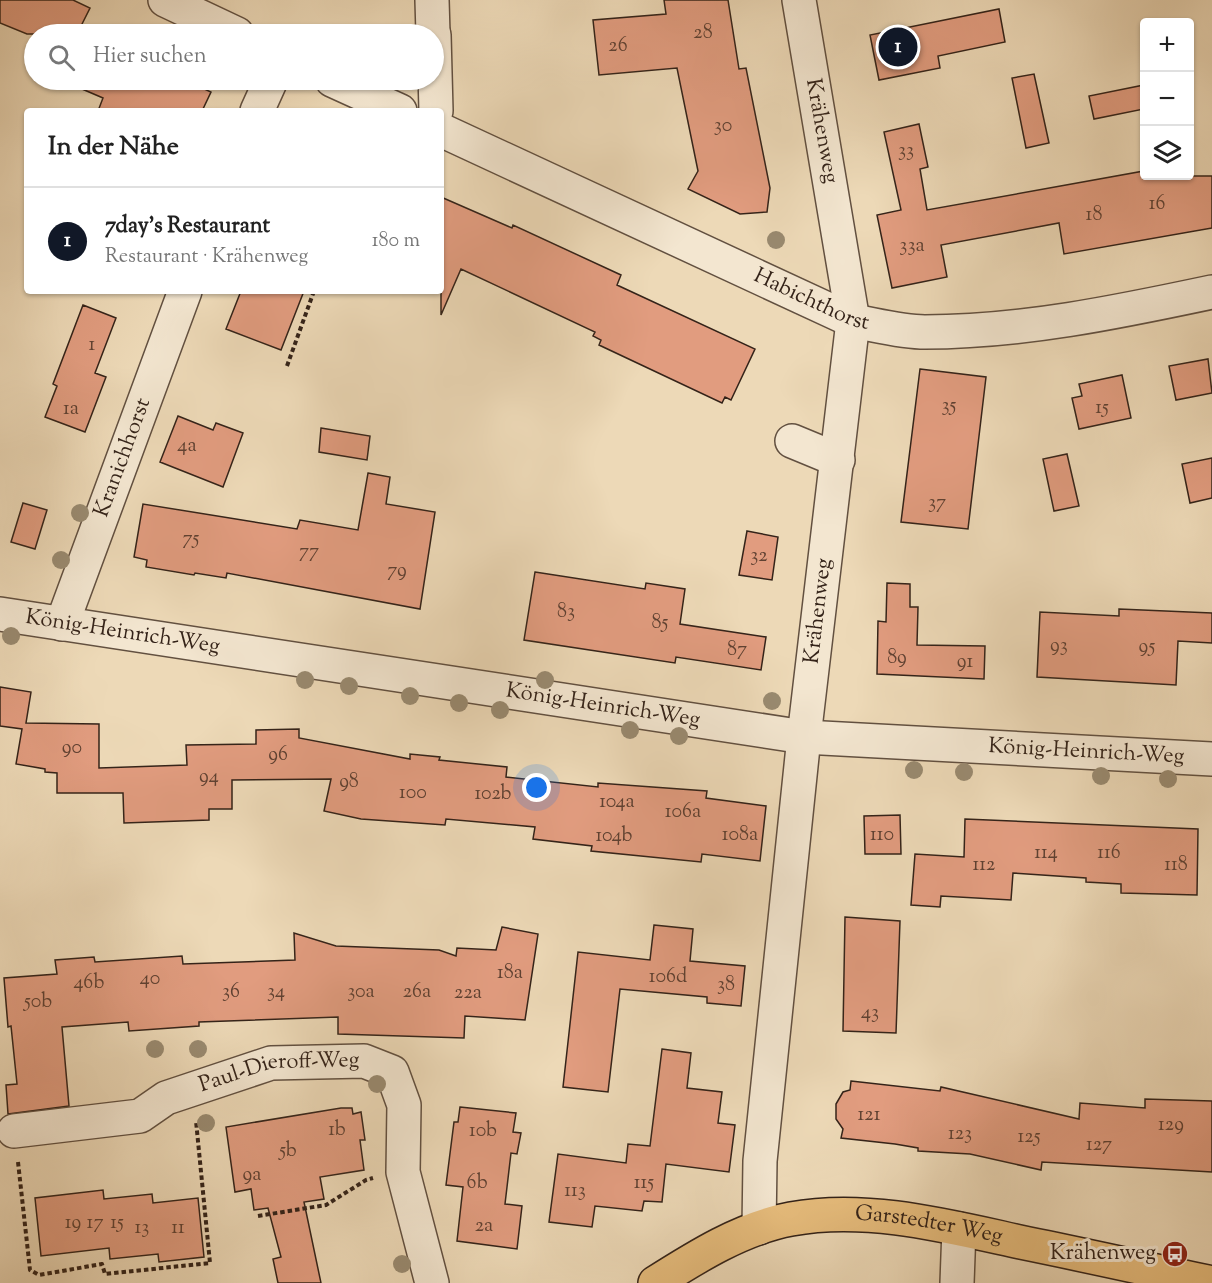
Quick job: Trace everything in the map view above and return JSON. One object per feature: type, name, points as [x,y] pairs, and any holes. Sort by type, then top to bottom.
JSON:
[{"type":"main road","name":"Garstedter Weg","points":[[656,1283],[716,1248],[759,1228],[792,1219],[836,1216],[886,1217],[958,1229],[1212,1283]]},
{"type":"street","points":[[165,0],[216,24]]},
{"type":"street","points":[[432,0],[433,24]]},
{"type":"street","name":"Krähenweg","points":[[759,1228],[758,1183],[804,737],[853,321],[799,0]]},
{"type":"street","points":[[258,108],[266,90]]},
{"type":"street","points":[[354,90],[393,108]]},
{"type":"street","points":[[435,90],[436,108]]},
{"type":"street","name":"Habichthorst","points":[[444,131],[853,321],[923,333],[998,329],[1137,308],[1212,292]]},
{"type":"street","name":"Kranichhorst","points":[[62,624],[184,294]]},
{"type":"street","points":[[792,441],[837,460]]},
{"type":"street","name":"König-Heinrich-Weg","points":[[0,615],[804,737],[1212,759]]},
{"type":"street","name":"Paul-Dieroff-Weg","points":[[14,1131],[140,1116],[179,1094],[271,1063],[364,1061],[392,1072],[404,1104],[403,1172],[432,1283]]},
{"type":"street","points":[[957,1283],[958,1229]]},
{"type":"path","points":[[286,366],[313,294]]},
{"type":"path","points":[[14,1131],[30,1270],[39,1275],[102,1264],[105,1274],[210,1263],[179,1094]]},
{"type":"path","points":[[258,1216],[326,1204],[366,1180],[403,1172]]},
{"type":"building","points":[[0,0],[73,0],[90,8],[82,24],[24,24],[24,33],[0,23]]},
{"type":"building","points":[[664,0],[728,0],[739,69],[746,68],[770,188],[767,212],[740,214],[688,189],[698,171],[677,68],[599,75],[593,20],[666,14]]},
{"type":"building","points":[[999,9],[1005,42],[938,56],[940,68],[879,80],[870,35]]},
{"type":"building","points":[[1034,74],[1049,143],[1026,148],[1012,78]]},
{"type":"building","points":[[1140,86],[1140,110],[1094,119],[1089,96]]},
{"type":"building","points":[[84,90],[207,90],[211,92],[203,108],[99,108],[103,98]]},
{"type":"building","points":[[919,124],[928,167],[920,169],[927,210],[1140,172],[1140,180],[1194,180],[1194,176],[1212,176],[1212,228],[1064,254],[1059,223],[941,245],[947,277],[892,288],[877,215],[901,210],[884,132]]},
{"type":"building","points":[[444,198],[512,228],[513,225],[621,275],[617,285],[755,349],[731,400],[725,397],[722,403],[599,345],[601,340],[593,336],[595,332],[461,269],[441,315],[441,294],[444,294]]},
{"type":"building","points":[[240,294],[303,294],[281,350],[226,329]]},
{"type":"building","points":[[83,305],[116,318],[95,373],[106,377],[85,432],[45,417],[57,386],[53,384]]},
{"type":"building","points":[[1208,359],[1212,393],[1176,400],[1169,366]]},
{"type":"building","points":[[920,369],[986,377],[968,529],[901,522]]},
{"type":"building","points":[[1122,375],[1131,418],[1079,429],[1072,398],[1082,396],[1079,384]]},
{"type":"building","points":[[178,416],[213,430],[216,423],[243,433],[223,487],[160,462]]},
{"type":"building","points":[[321,428],[370,436],[367,460],[319,452]]},
{"type":"building","points":[[1067,454],[1079,506],[1054,511],[1043,459]]},
{"type":"building","points":[[1212,458],[1212,498],[1190,503],[1182,464]]},
{"type":"building","points":[[368,473],[390,477],[386,504],[435,512],[420,609],[227,573],[226,578],[146,567],[147,560],[134,557],[143,504],[297,529],[300,520],[358,530]]},
{"type":"building","points":[[23,503],[47,510],[35,549],[11,542]]},
{"type":"building","points":[[747,531],[778,537],[772,580],[739,575]]},
{"type":"building","points":[[535,572],[645,589],[646,583],[685,589],[680,624],[766,637],[761,670],[676,657],[675,663],[524,640]]},
{"type":"building","points":[[887,583],[910,584],[910,607],[918,607],[917,645],[985,646],[984,679],[877,674],[878,621],[886,622]]},
{"type":"building","points":[[1119,609],[1212,613],[1212,643],[1178,641],[1176,685],[1037,677],[1040,612],[1119,616]]},
{"type":"building","points":[[0,687],[31,692],[26,723],[99,724],[99,768],[187,765],[186,745],[256,744],[256,730],[299,729],[299,738],[410,759],[410,754],[440,757],[439,760],[507,767],[506,777],[598,787],[598,783],[707,791],[706,798],[766,806],[760,861],[702,854],[701,862],[591,851],[592,846],[533,839],[535,827],[446,819],[445,825],[361,819],[324,811],[331,779],[232,780],[232,809],[209,809],[209,820],[124,823],[123,793],[57,793],[57,773],[16,764],[22,729],[0,726]]},
{"type":"building","points":[[900,815],[901,854],[865,854],[864,816]]},
{"type":"building","points":[[965,819],[1198,829],[1197,895],[1121,893],[1121,884],[1086,882],[1086,878],[1013,873],[1011,900],[941,896],[940,907],[911,905],[915,854],[964,857]]},
{"type":"building","points":[[845,917],[900,921],[896,1033],[843,1031]]},
{"type":"building","points":[[654,925],[693,929],[690,961],[745,966],[741,1006],[707,1003],[707,997],[620,989],[608,1092],[563,1087],[578,952],[650,960]]},
{"type":"building","points":[[502,927],[538,934],[525,1020],[465,1016],[464,1038],[338,1034],[338,1017],[199,1022],[199,1026],[129,1031],[128,1022],[62,1027],[69,1106],[8,1114],[6,1085],[17,1084],[11,1026],[8,1027],[4,978],[57,974],[55,960],[94,957],[95,962],[182,956],[183,964],[295,960],[294,933],[336,946],[439,950],[456,956],[457,948],[496,950]]},
{"type":"building","points":[[662,1049],[691,1053],[687,1088],[722,1092],[718,1123],[735,1125],[729,1172],[666,1164],[662,1202],[644,1201],[642,1211],[595,1206],[592,1227],[549,1222],[558,1154],[626,1163],[628,1144],[650,1146]]},
{"type":"building","points":[[851,1081],[940,1091],[941,1087],[1079,1119],[1080,1103],[1145,1108],[1145,1099],[1212,1101],[1212,1172],[1042,1162],[1041,1170],[970,1154],[918,1151],[918,1148],[895,1144],[841,1138],[843,1129],[836,1119],[836,1104],[843,1092],[850,1090]]},
{"type":"building","points":[[460,1107],[516,1113],[513,1132],[521,1133],[517,1154],[511,1153],[505,1204],[522,1206],[517,1249],[457,1241],[463,1187],[446,1185],[454,1122],[458,1122]]},
{"type":"building","points":[[352,1108],[353,1114],[361,1112],[365,1140],[360,1140],[364,1170],[320,1177],[324,1199],[304,1202],[321,1283],[278,1283],[273,1259],[281,1257],[268,1208],[254,1210],[251,1189],[235,1192],[226,1127]]},
{"type":"building","points":[[103,1190],[104,1199],[152,1194],[153,1203],[198,1198],[204,1257],[159,1262],[158,1254],[110,1259],[109,1248],[41,1256],[35,1198]]},
{"type":"place","name":"7day's Restaurant","points":[[898,47]]},
{"type":"place","name":"Krähenweg","points":[[1175,1254]]}]
